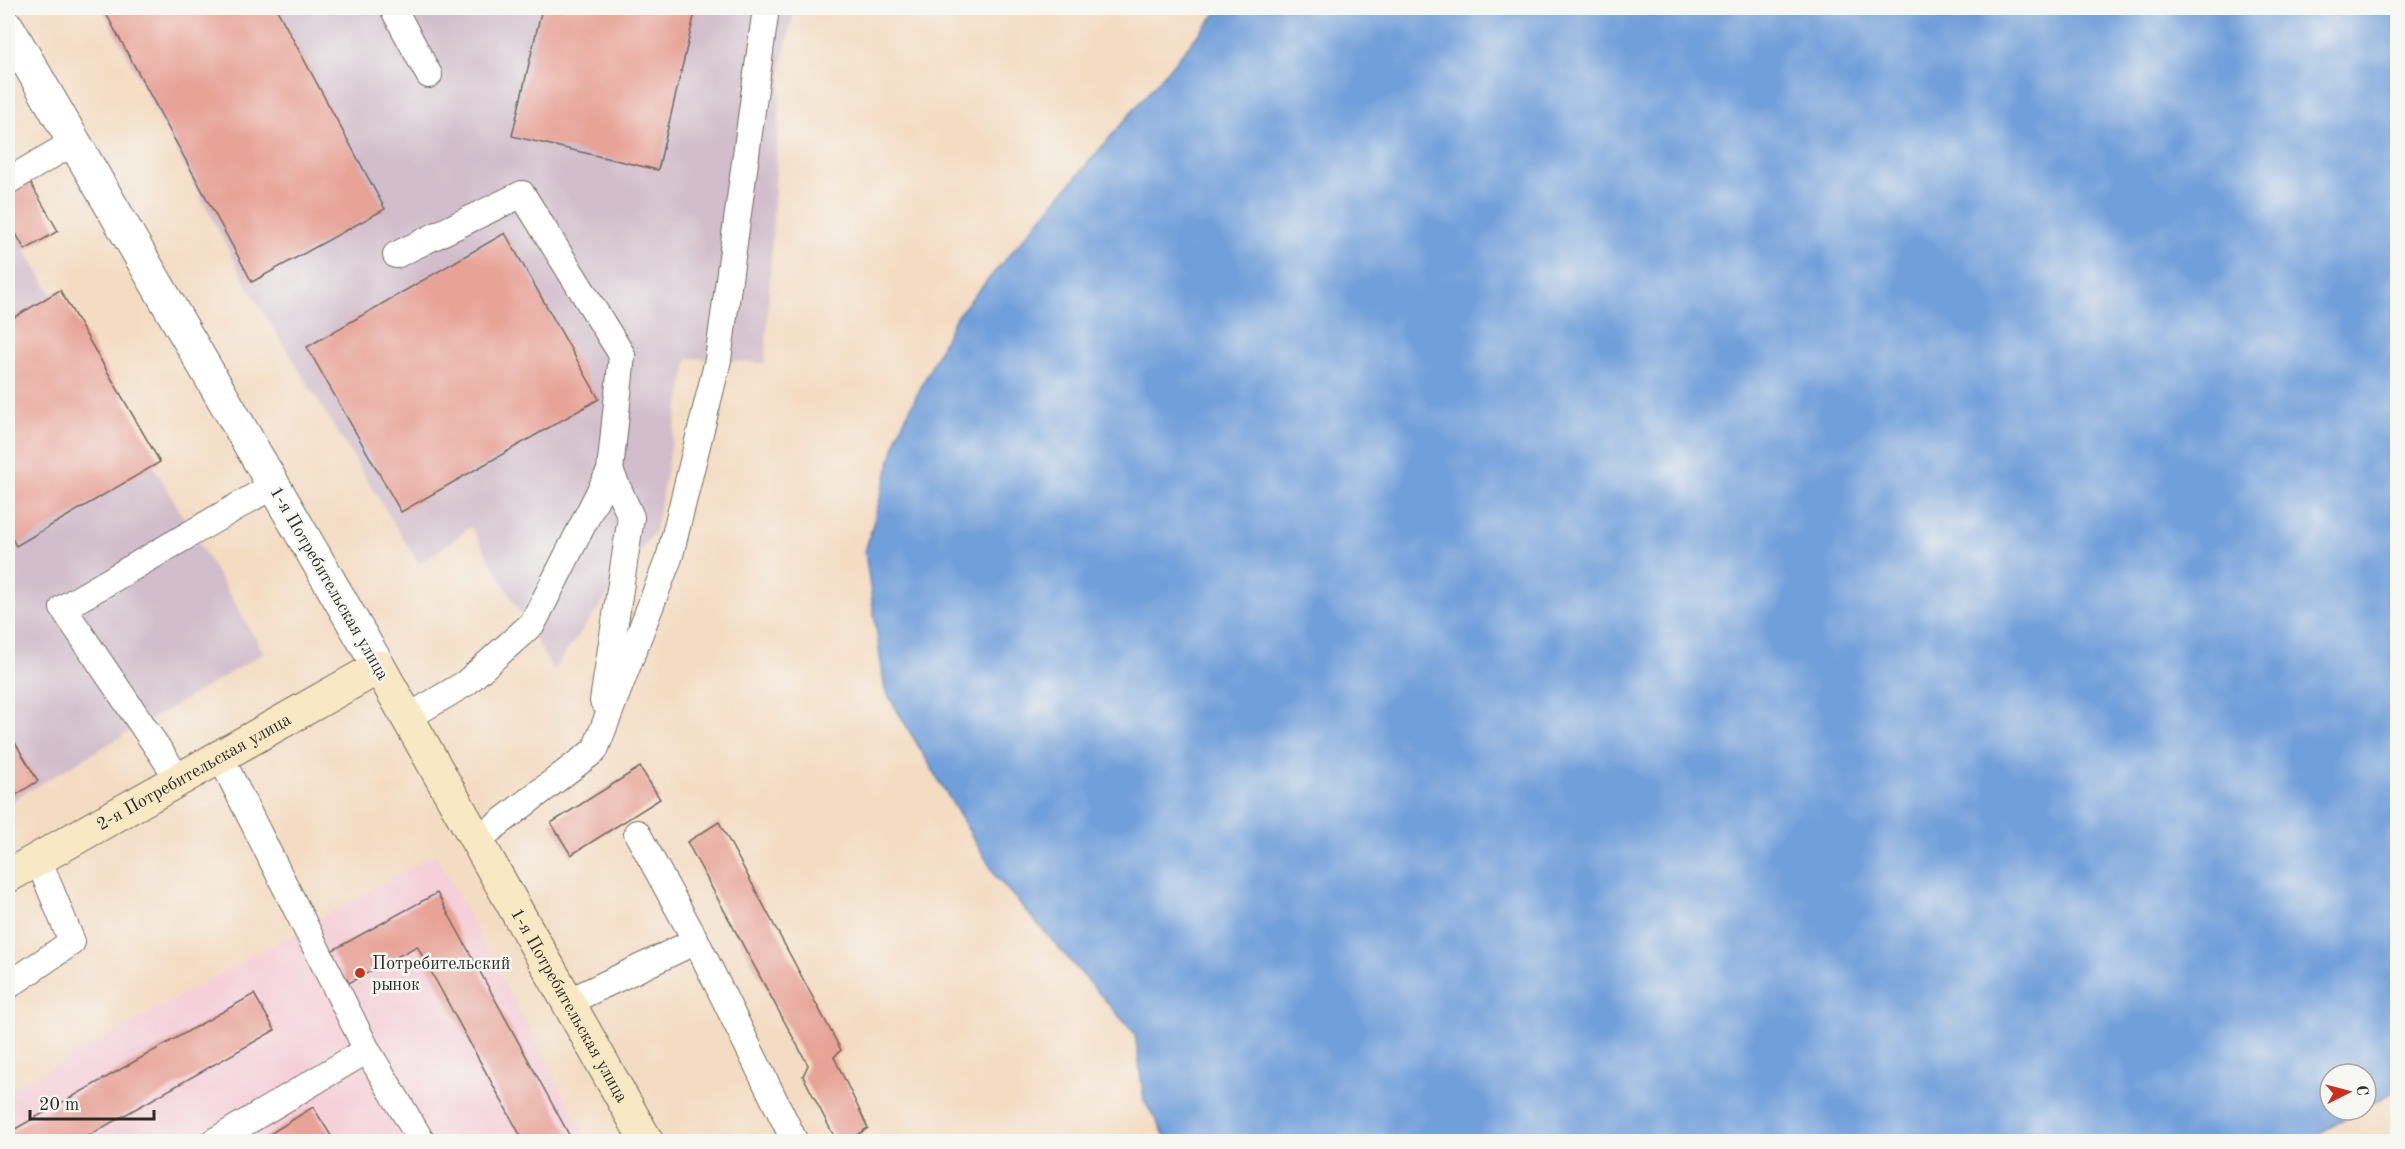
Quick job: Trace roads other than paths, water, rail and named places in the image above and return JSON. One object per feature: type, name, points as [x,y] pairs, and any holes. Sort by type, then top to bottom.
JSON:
[{"type":"street","name":"1-я Потребительская улица","points":[[8,28],[379,668],[646,1142]]},
{"type":"street","name":"2-я Потребительская улица","points":[[8,876],[379,668]]},
{"type":"lane","points":[[393,8],[429,75]]},
{"type":"lane","points":[[477,840],[595,750],[670,555],[718,360],[766,8]]},
{"type":"lane","points":[[8,181],[74,142]]},
{"type":"lane","points":[[396,255],[522,194],[622,355],[610,471],[533,623],[466,683],[407,718]]},
{"type":"lane","points":[[595,750],[631,517],[610,471]]},
{"type":"lane","points":[[180,781],[63,608],[274,485]]},
{"type":"lane","points":[[221,758],[367,1050],[422,1142]]},
{"type":"lane","points":[[637,832],[696,941],[795,1142]]},
{"type":"lane","points":[[8,986],[72,942],[38,859]]},
{"type":"lane","points":[[568,1002],[696,941]]},
{"type":"lane","points":[[213,1142],[367,1050]]},
{"type":"water","points":[[1221,8],[2397,8],[2397,1090],[2378,1100],[2378,1062],[2318,1062],[2318,1122],[2340,1122],[2304,1142],[1168,1141],[1144,1100],[1135,1034],[997,878],[885,690],[865,552],[899,431],[956,317]]},
{"type":"place","name":"Потребительский рынок","points":[[360,973]]}]
